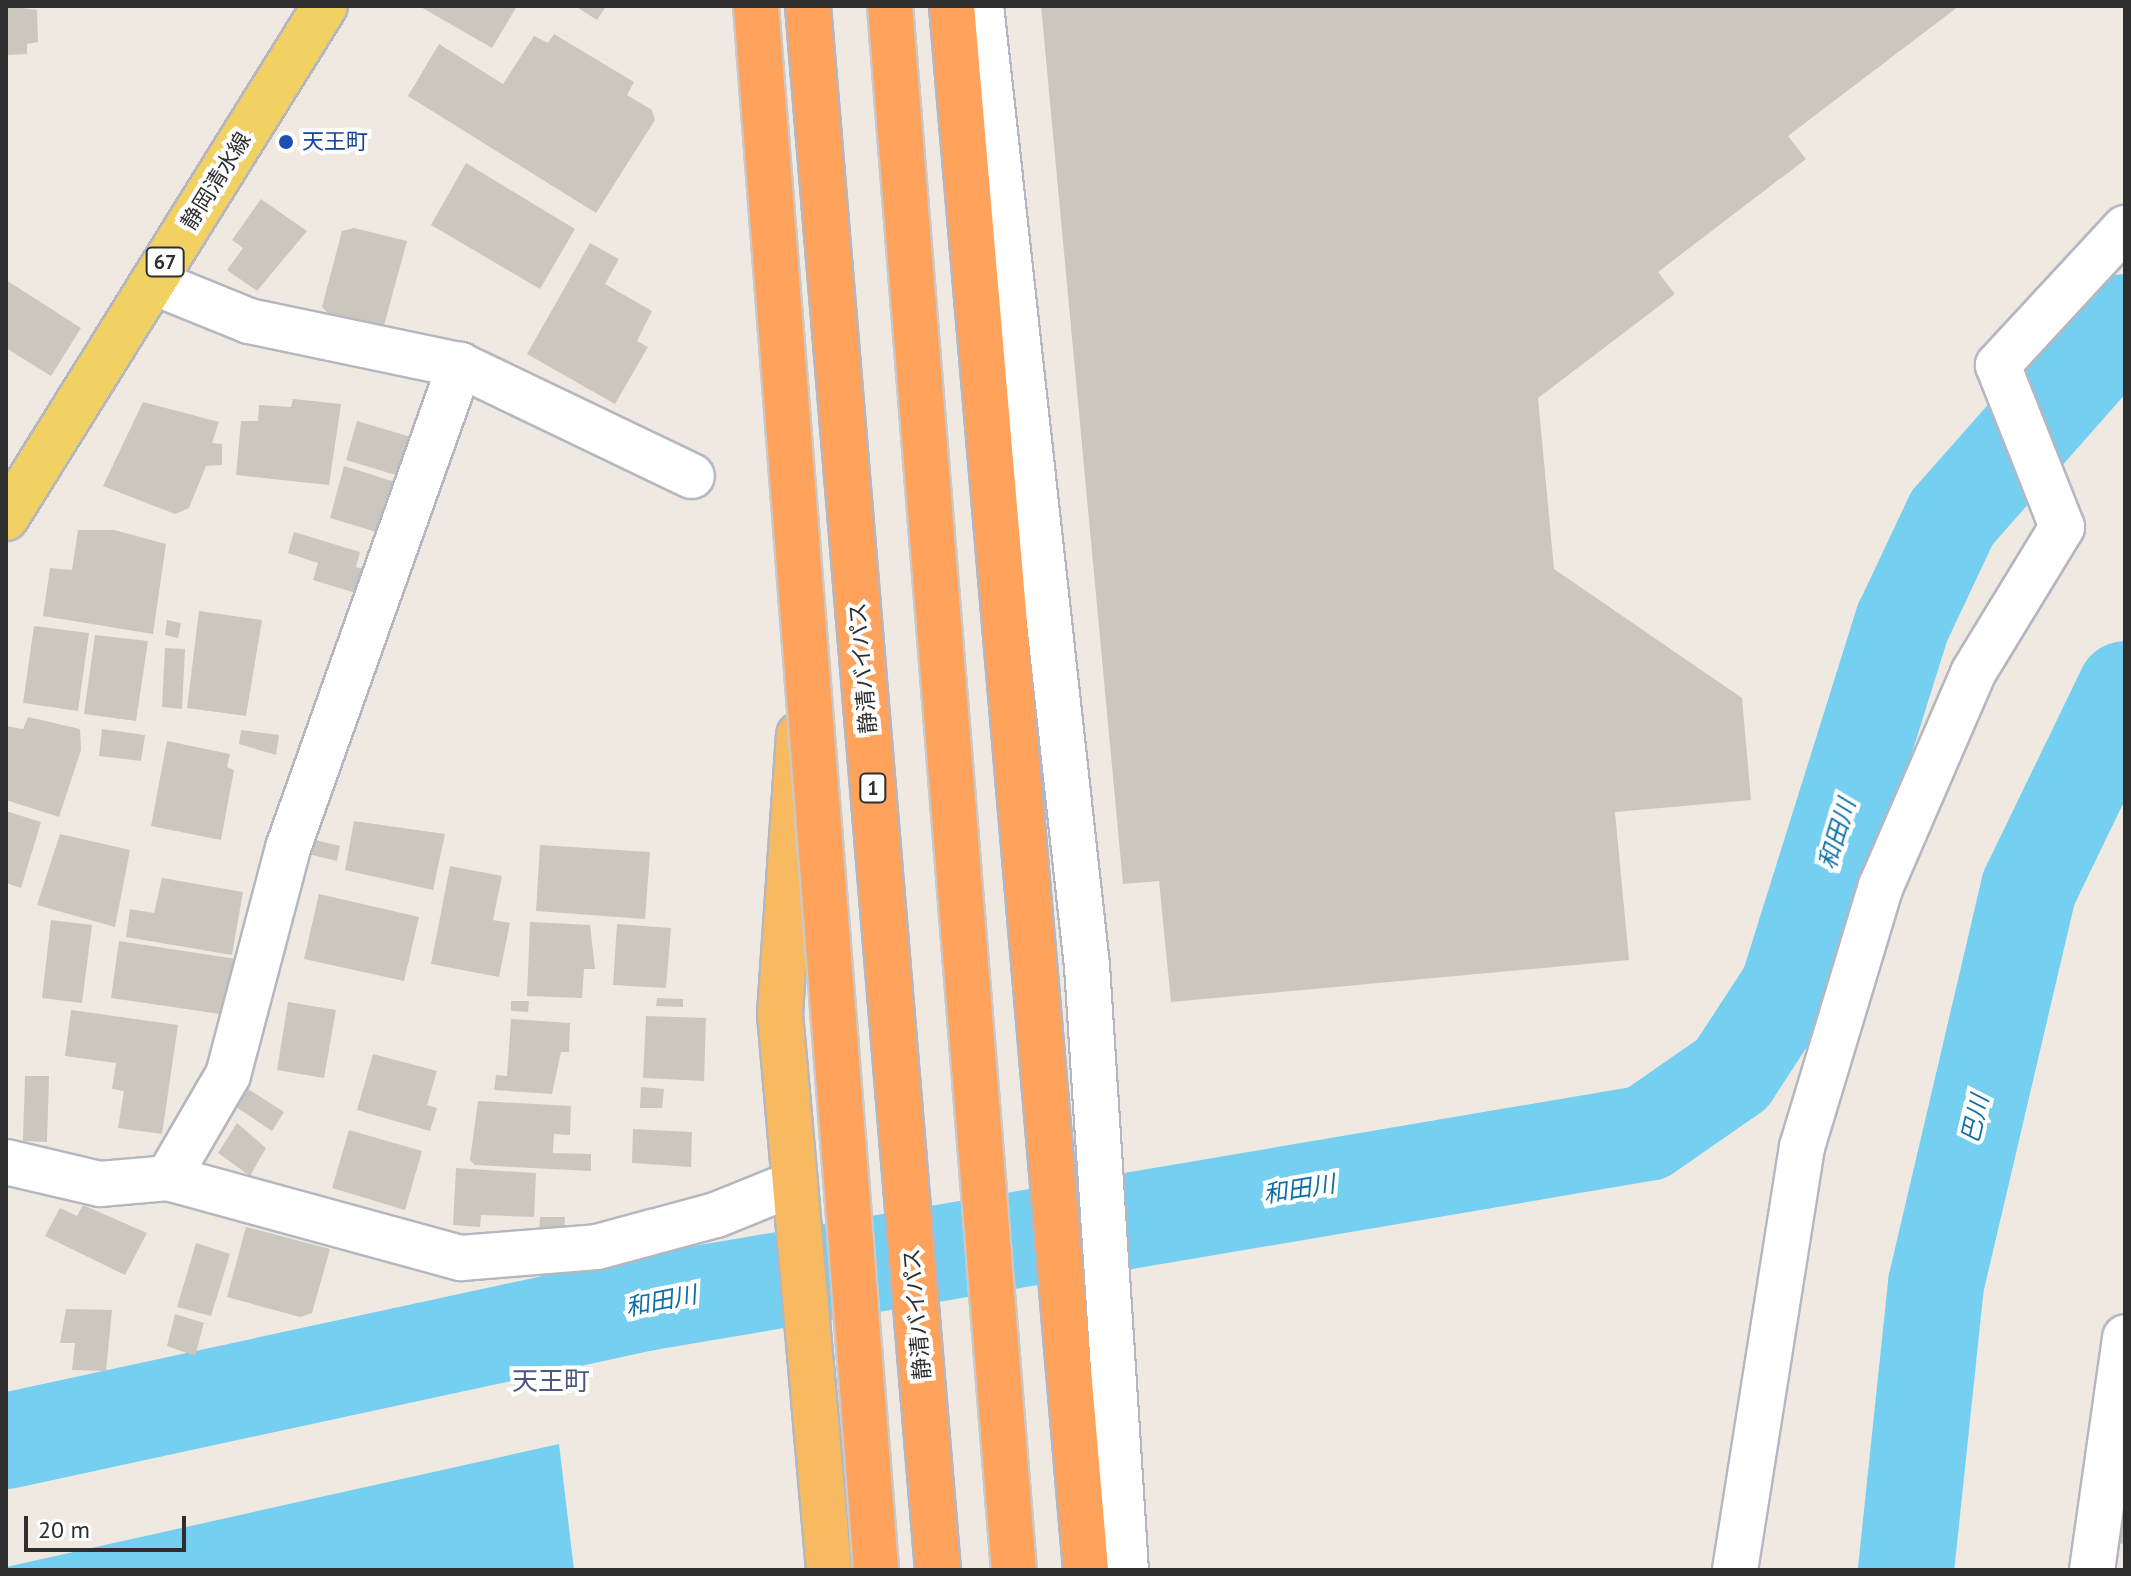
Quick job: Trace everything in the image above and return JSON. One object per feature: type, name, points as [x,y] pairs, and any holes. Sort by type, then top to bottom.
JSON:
[{"type":"highway","points":[[756,6],[876,1570]]},
{"type":"highway","points":[[778,6],[815,536],[780,1014],[829,1570]]},
{"type":"highway","name":"静清バイパス","points":[[808,6],[938,1570]]},
{"type":"highway","points":[[888,6],[1014,1570]]},
{"type":"highway","points":[[888,6],[1035,1570]]},
{"type":"highway","points":[[952,6],[1086,1570]]},
{"type":"main road","name":"静岡清水線","points":[[6,518],[325,6]]},
{"type":"street","points":[[981,6],[1087,966],[1126,1570]]},
{"type":"street","points":[[1735,1570],[1802,1147],[1881,886],[1973,673],[2062,527],[1998,365],[2125,228]]},
{"type":"street","points":[[153,282],[249,321],[460,365],[692,476]]},
{"type":"street","points":[[168,1178],[228,1075],[288,848],[460,365]]},
{"type":"street","points":[[6,1162],[100,1184],[168,1178],[461,1258],[597,1247],[716,1215],[795,1183]]},
{"type":"street","points":[[2092,1570],[2124,1348]]},
{"type":"water","points":[[559,1444],[574,1570],[6,1570],[6,1567]]},
{"type":"building","points":[[6,6],[37,10],[38,42],[27,44],[27,54],[6,55]]},
{"type":"building","points":[[419,6],[517,6],[492,48]]},
{"type":"building","points":[[575,6],[606,6],[597,20]]},
{"type":"building","points":[[1041,6],[1959,6],[1788,136],[1806,159],[1658,272],[1675,294],[1538,398],[1554,569],[1742,698],[1751,800],[1615,812],[1629,960],[1171,1002],[1159,881],[1123,884]]},
{"type":"building","points":[[554,34],[634,82],[627,95],[652,110],[655,120],[596,213],[408,96],[439,44],[503,84],[534,36],[548,43]]},
{"type":"building","points":[[466,163],[575,229],[540,289],[431,225]]},
{"type":"building","points":[[261,199],[307,231],[257,291],[227,270],[243,248],[232,240]]},
{"type":"building","points":[[354,228],[407,241],[383,329],[331,316],[322,307],[342,231]]},
{"type":"building","points":[[590,243],[619,259],[605,284],[652,311],[637,341],[648,347],[615,404],[527,354]]},
{"type":"building","points":[[6,280],[81,328],[51,376],[6,348]]},
{"type":"building","points":[[293,399],[341,404],[329,485],[236,475],[241,421],[258,421],[259,405],[291,407]]},
{"type":"building","points":[[143,402],[219,422],[212,443],[222,444],[222,465],[206,466],[189,508],[175,514],[103,486]]},
{"type":"building","points":[[357,421],[421,440],[409,479],[346,460]]},
{"type":"building","points":[[344,466],[408,486],[393,537],[330,518]]},
{"type":"building","points":[[78,530],[114,530],[166,544],[153,634],[43,616],[50,568],[72,570]]},
{"type":"building","points":[[294,532],[360,552],[356,567],[376,573],[369,597],[313,580],[318,563],[288,553]]},
{"type":"building","points":[[199,611],[262,620],[246,716],[187,708]]},
{"type":"building","points":[[167,620],[181,623],[178,638],[165,635]]},
{"type":"building","points":[[34,626],[89,633],[78,711],[23,703]]},
{"type":"building","points":[[95,635],[148,641],[136,721],[84,714]]},
{"type":"building","points":[[165,648],[185,649],[182,709],[162,707]]},
{"type":"building","points":[[28,717],[80,729],[81,750],[59,817],[6,800],[6,726],[23,729]]},
{"type":"building","points":[[102,729],[145,735],[141,761],[99,756]]},
{"type":"building","points":[[241,730],[279,735],[276,755],[239,744]]},
{"type":"building","points":[[167,741],[230,754],[227,767],[234,770],[221,840],[151,826]]},
{"type":"building","points":[[6,811],[41,822],[21,888],[6,883]]},
{"type":"building","points":[[354,821],[445,834],[433,890],[345,870]]},
{"type":"building","points":[[60,834],[130,850],[115,927],[37,905]]},
{"type":"building","points":[[315,840],[340,846],[337,861],[312,855]]},
{"type":"building","points":[[540,845],[650,852],[645,919],[536,911]]},
{"type":"building","points":[[450,866],[502,876],[493,920],[510,923],[499,977],[431,964]]},
{"type":"building","points":[[162,878],[243,892],[232,955],[126,937],[130,909],[154,913]]},
{"type":"building","points":[[319,894],[419,917],[404,981],[304,959]]},
{"type":"building","points":[[51,920],[92,925],[82,1003],[42,998]]},
{"type":"building","points":[[530,922],[590,925],[595,969],[584,969],[582,998],[527,996]]},
{"type":"building","points":[[617,924],[671,928],[666,988],[613,985]]},
{"type":"building","points":[[119,941],[236,959],[227,1015],[111,998]]},
{"type":"building","points":[[657,998],[683,999],[683,1007],[656,1006]]},
{"type":"building","points":[[511,1001],[529,1001],[528,1012],[511,1011]]},
{"type":"building","points":[[288,1002],[336,1010],[324,1078],[277,1070]]},
{"type":"building","points":[[71,1010],[178,1025],[162,1134],[118,1128],[124,1091],[112,1089],[116,1063],[65,1056]]},
{"type":"building","points":[[646,1016],[706,1018],[704,1081],[643,1078]]},
{"type":"building","points":[[511,1019],[570,1023],[569,1052],[561,1052],[552,1094],[494,1090],[496,1075],[507,1076]]},
{"type":"building","points":[[373,1054],[437,1071],[427,1105],[437,1108],[430,1131],[357,1110]]},
{"type":"building","points":[[25,1076],[49,1076],[47,1142],[23,1141]]},
{"type":"building","points":[[641,1087],[664,1089],[662,1108],[640,1108]]},
{"type":"building","points":[[248,1089],[284,1112],[272,1131],[236,1107]]},
{"type":"building","points":[[478,1101],[571,1106],[570,1135],[554,1134],[553,1153],[591,1154],[591,1171],[475,1165],[470,1160]]},
{"type":"building","points":[[237,1123],[266,1148],[250,1176],[218,1153]]},
{"type":"building","points":[[633,1129],[692,1132],[691,1167],[632,1163]]},
{"type":"building","points":[[349,1130],[422,1151],[405,1210],[332,1188]]},
{"type":"building","points":[[456,1168],[536,1173],[534,1217],[481,1215],[480,1227],[453,1225]]},
{"type":"building","points":[[83,1205],[147,1233],[125,1275],[45,1236],[60,1208],[77,1216]]},
{"type":"building","points":[[540,1217],[565,1217],[564,1235],[539,1233]]},
{"type":"building","points":[[246,1227],[330,1249],[312,1313],[300,1317],[227,1297]]},
{"type":"building","points":[[196,1243],[230,1254],[211,1316],[177,1307]]},
{"type":"building","points":[[66,1309],[112,1310],[106,1371],[72,1370],[75,1343],[60,1343]]},
{"type":"building","points":[[175,1314],[204,1323],[195,1356],[167,1346]]},
{"type":"building","points":[[2125,1487],[2125,1545],[2111,1540]]},
{"type":"waterway","name":"和田川","points":[[6,1441],[645,1303],[1647,1133],[1732,1074],[1788,988],[1903,622],[1952,518],[2125,322]]},
{"type":"waterway","name":"巴川","points":[[1906,1570],[1936,1284],[2029,888],[2125,689]]},
{"type":"place","name":"天王町","points":[[286,142]]},
{"type":"district","name":"天王町","points":[[551,1381]]}]
